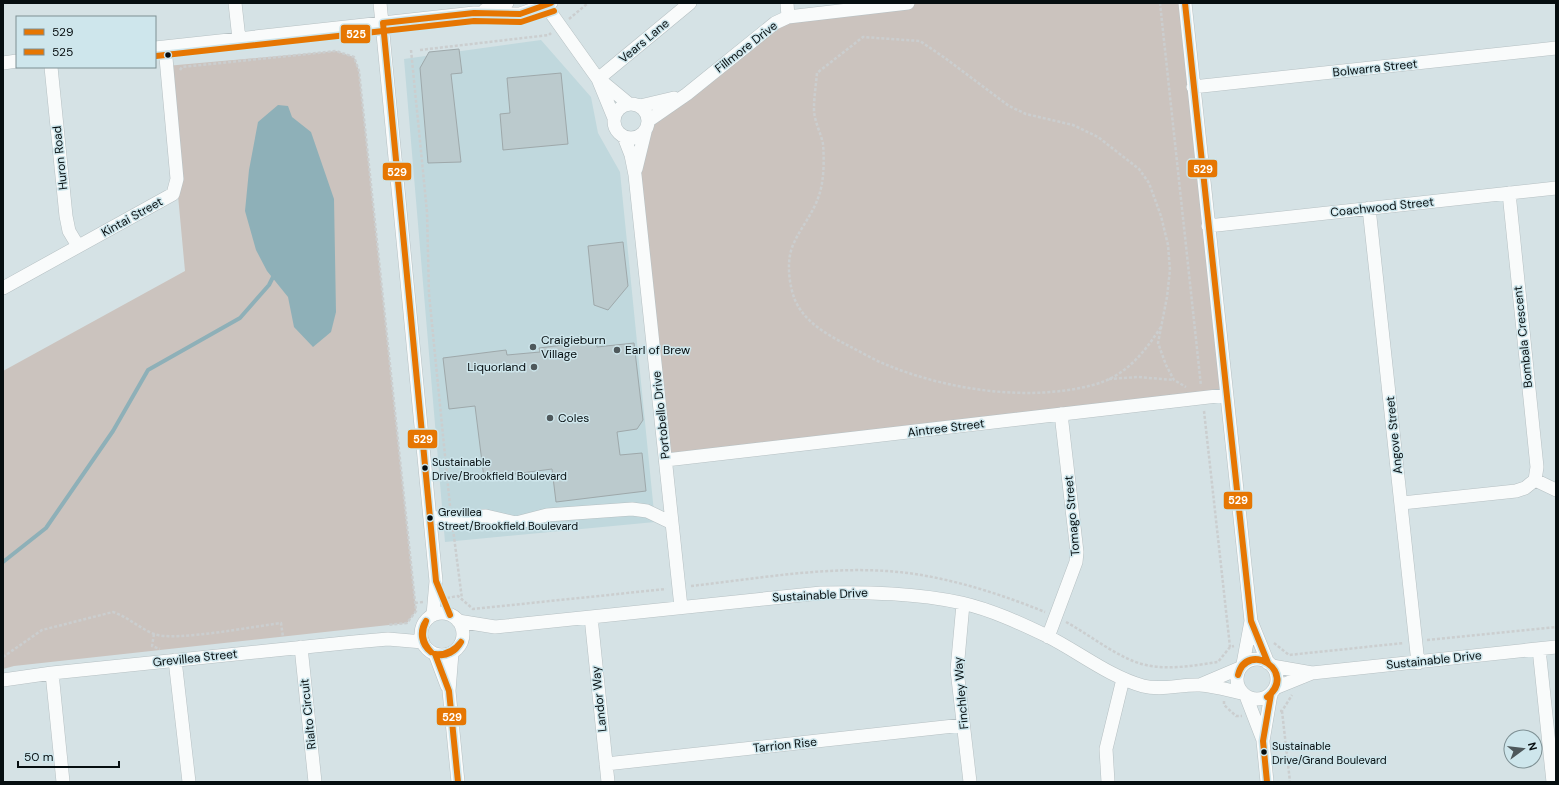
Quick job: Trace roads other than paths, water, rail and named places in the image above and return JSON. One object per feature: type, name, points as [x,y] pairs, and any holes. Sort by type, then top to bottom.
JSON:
[{"type":"street","points":[[235,3],[239,39]]},
{"type":"street","points":[[380,3],[436,580],[433,615]]},
{"type":"street","points":[[474,13],[507,3]]},
{"type":"street","name":"Vears Lane","points":[[598,79],[690,3]]},
{"type":"street","points":[[787,3],[788,17]]},
{"type":"street","name":"Fillmore Drive","points":[[647,126],[775,22],[788,17],[904,3]]},
{"type":"street","points":[[1185,3],[1251,621],[1277,676],[1263,741]]},
{"type":"street","points":[[160,47],[474,13],[520,14],[548,4],[560,26],[598,79],[614,118],[616,130],[624,137],[636,138],[647,126],[647,115],[598,79]]},
{"type":"street","name":"Kintai Street","points":[[3,288],[173,194],[177,179],[167,75],[160,47]]},
{"type":"street","name":"Bolwarra Street","points":[[1193,87],[1556,48]]},
{"type":"street","points":[[3,63],[16,61]]},
{"type":"street","name":"Huron Road","points":[[51,68],[66,216],[69,231],[78,246]]},
{"type":"street","points":[[614,118],[619,108],[663,102],[687,94]]},
{"type":"street","name":"Portobello Drive","points":[[635,174],[647,126]]},
{"type":"street","name":"Portobello Drive","points":[[624,137],[631,155],[635,174],[681,607]]},
{"type":"street","name":"Coachwood Street","points":[[1208,226],[1556,188]]},
{"type":"street","name":"Bombala Crescent","points":[[1509,193],[1537,468],[1535,480]]},
{"type":"street","name":"Angove Street","points":[[1369,208],[1418,662]]},
{"type":"street","name":"Aintree Street","points":[[666,460],[1226,395]]},
{"type":"street","name":"Tomago Street","points":[[1048,637],[1076,562],[1077,552],[1061,414]]},
{"type":"street","points":[[1402,503],[1516,491],[1525,488],[1535,480],[1556,490]]},
{"type":"street","points":[[430,518],[486,516],[516,523],[547,514],[632,509],[647,511],[672,523]]},
{"type":"street","points":[[436,580],[454,618],[462,630],[462,640],[452,653],[441,655],[430,651],[423,642],[422,628],[428,618],[439,614],[454,618]]},
{"type":"street","name":"Sustainable Drive","points":[[462,640],[495,627],[821,593],[871,592],[918,596],[963,604],[1015,621],[1048,637],[1123,679],[1144,686],[1159,688],[1200,685],[1244,695]]},
{"type":"street","name":"Finchley Way","points":[[963,604],[957,670],[970,782]]},
{"type":"street","name":"Landor Way","points":[[591,617],[608,782]]},
{"type":"street","name":"Sustainable Drive","points":[[454,618],[495,627]]},
{"type":"street","points":[[1251,621],[1242,666],[1237,681],[1263,741],[1267,782]]},
{"type":"street","name":"Grevillea Street","points":[[388,639],[422,628]]},
{"type":"street","name":"Grevillea Street","points":[[3,680],[161,661],[388,639],[423,642]]},
{"type":"street","name":"Rialto Circuit","points":[[301,647],[315,782]]},
{"type":"street","name":"Sustainable Drive","points":[[1270,664],[1312,673],[1556,647]]},
{"type":"street","points":[[1539,649],[1553,782]]},
{"type":"street","points":[[452,653],[449,691],[458,782]]},
{"type":"street","points":[[435,654],[449,691]]},
{"type":"street","points":[[1242,666],[1256,659],[1270,664]]},
{"type":"street","points":[[175,660],[189,782]]},
{"type":"street","name":"Sustainable Drive","points":[[1200,685],[1242,666]]},
{"type":"street","points":[[52,673],[64,782]]},
{"type":"street","name":"Sustainable Drive","points":[[1273,691],[1312,673]]},
{"type":"street","points":[[1108,782],[1106,749],[1123,679]]},
{"type":"street","points":[[1244,695],[1259,699],[1273,691]]},
{"type":"street","name":"Tarrion Rise","points":[[606,764],[964,725]]},
{"type":"waterway","points":[[3,562],[46,528],[113,431],[148,370],[240,318],[269,285],[274,275]]},
{"type":"place","name":"Craigieburn Village","points":[[533,347]]},
{"type":"place","name":"Earl of Brew","points":[[617,350]]},
{"type":"place","name":"Liquorland","points":[[534,367]]},
{"type":"place","name":"Coles","points":[[550,418]]},
{"type":"place","name":"Sustainable Drive/Brookfield Boulevard","points":[[425,468]]},
{"type":"place","name":"Grevillea Street/Brookfield Boulevard","points":[[430,518]]},
{"type":"place","name":"Sustainable Drive/Grand Boulevard","points":[[1264,752]]}]
